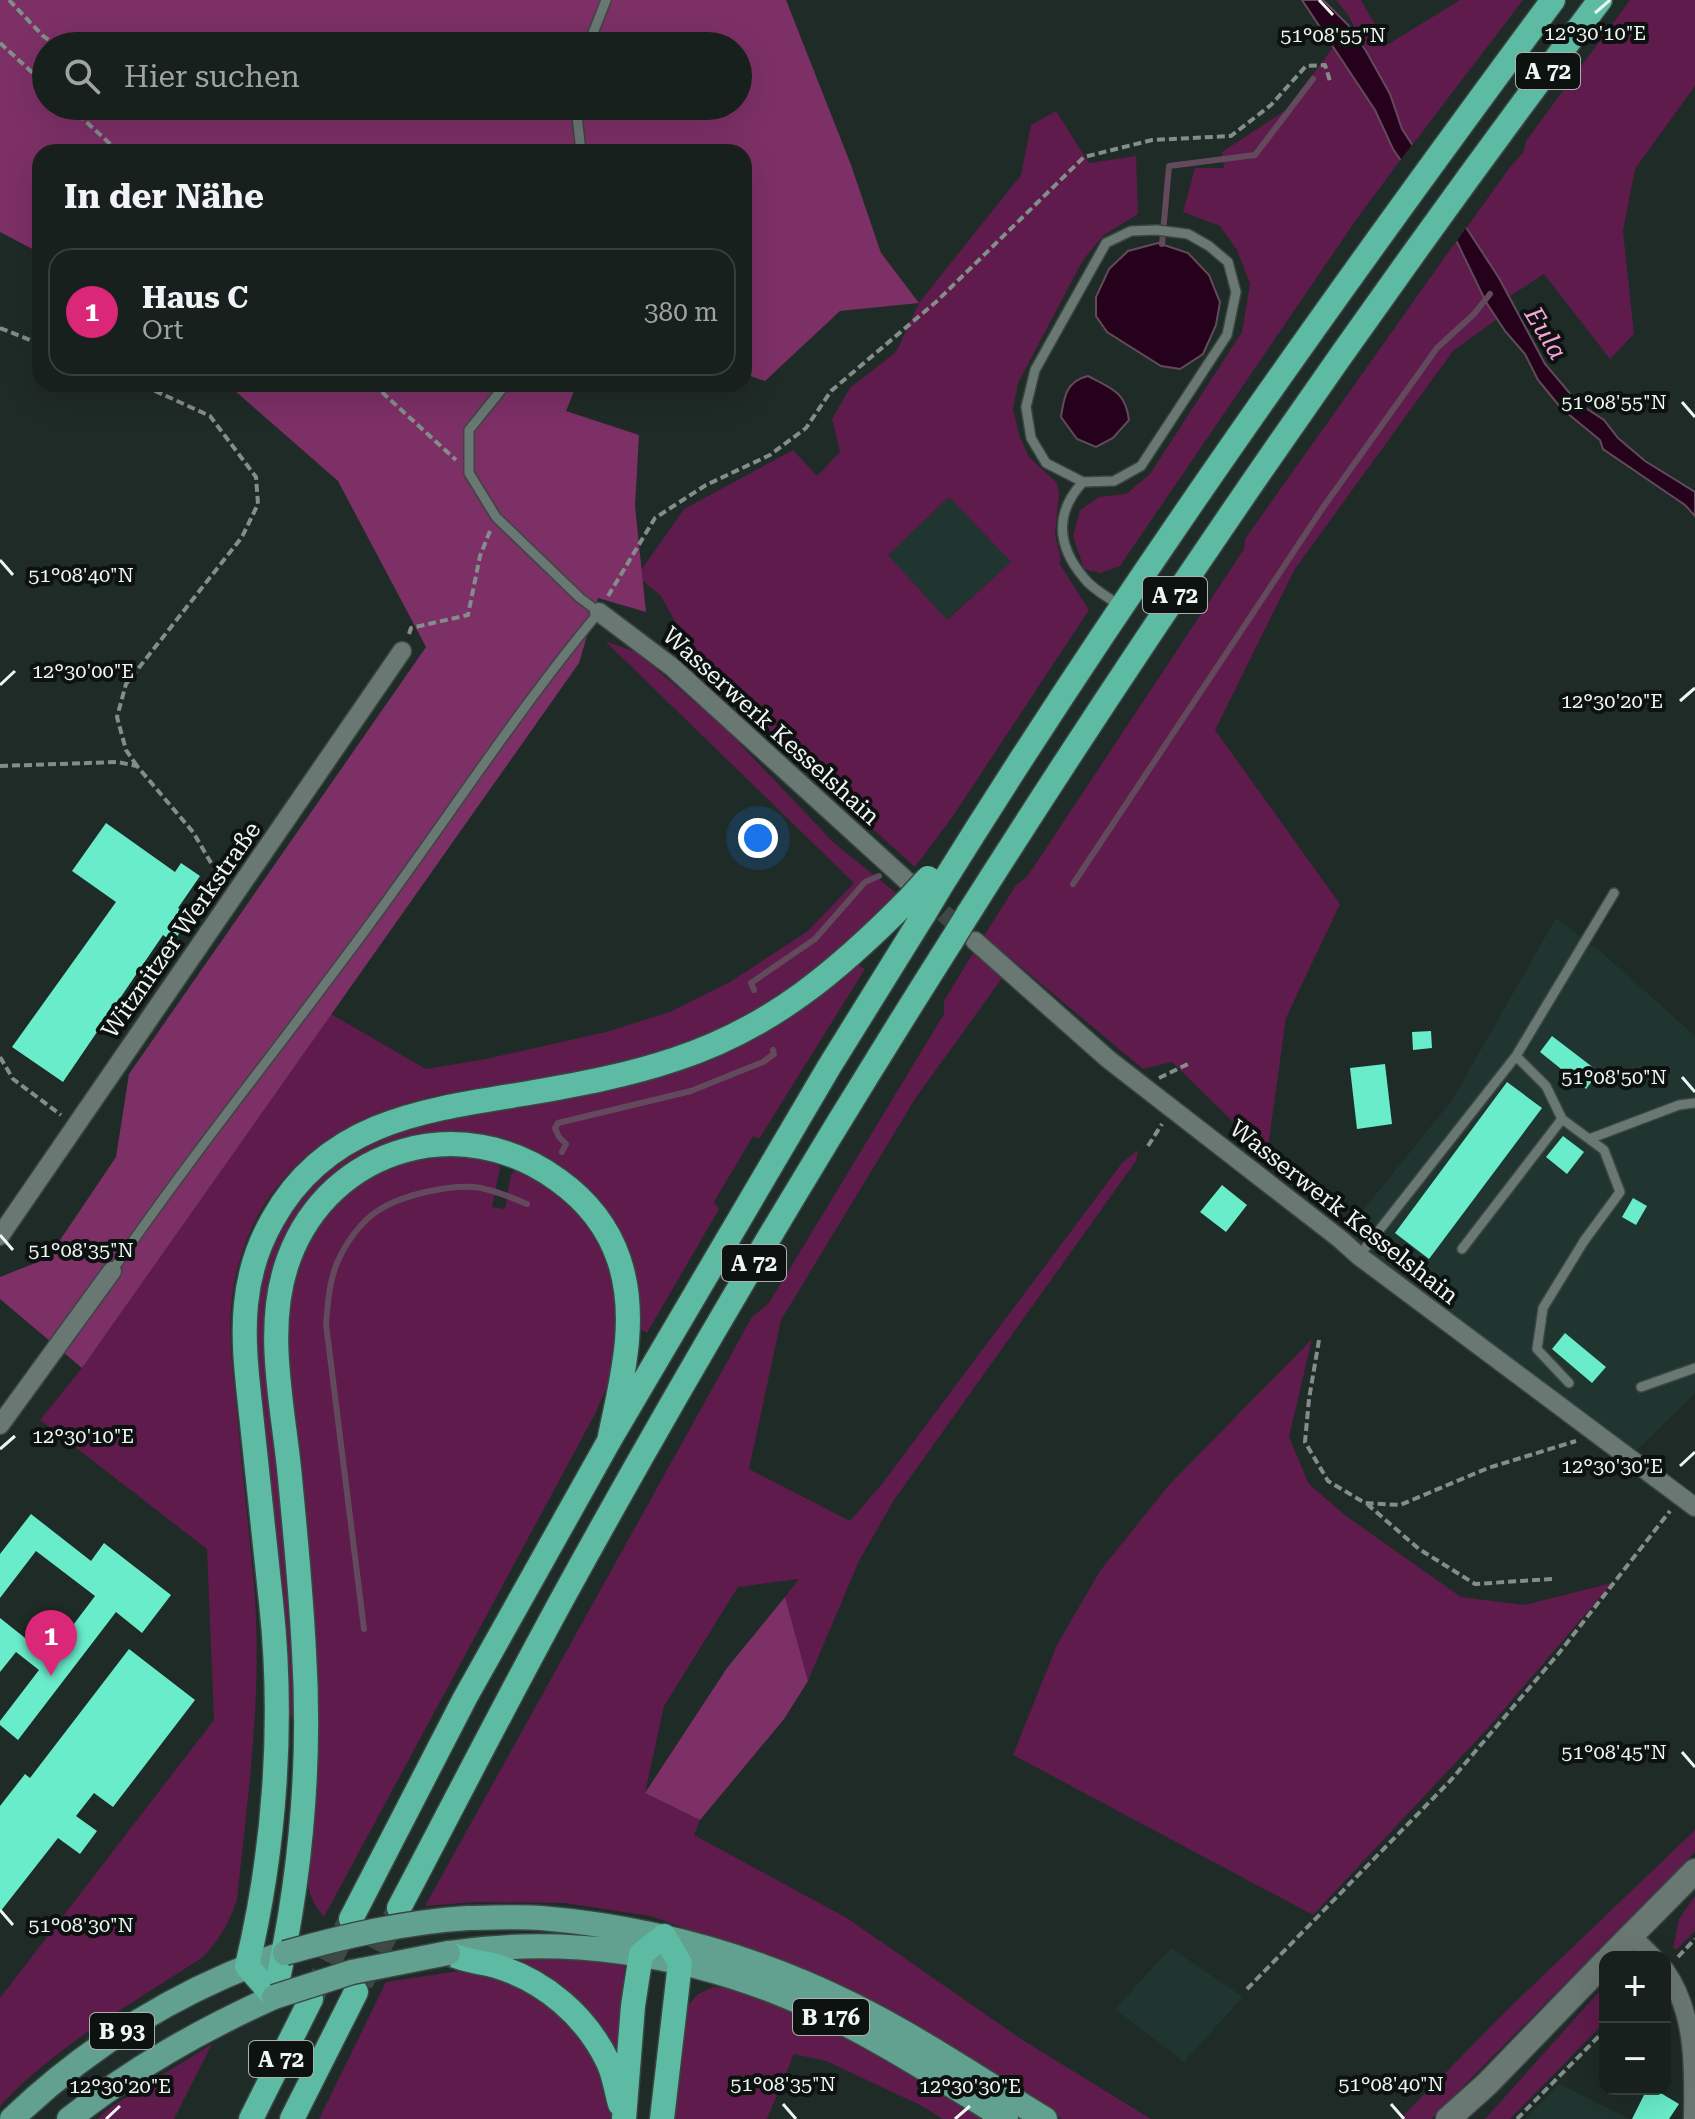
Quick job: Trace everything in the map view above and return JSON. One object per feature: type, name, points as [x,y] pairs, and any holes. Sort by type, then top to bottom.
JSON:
[{"type":"highway","name":"A 72","points":[[351,1919],[465,1698],[609,1441],[829,1067],[921,892],[989,809],[1262,401],[1553,0]]},
{"type":"highway","name":"A 72","points":[[399,1908],[566,1592],[643,1456],[826,1141],[963,940],[968,914],[1068,755],[1218,531],[1392,282],[1600,0]]},
{"type":"highway","points":[[274,1997],[247,1966],[261,1909],[275,1762],[276,1707],[272,1607],[248,1382],[246,1305],[260,1242],[282,1203],[325,1156],[372,1129],[400,1118],[432,1109],[634,1072],[678,1059],[747,1029],[805,994],[839,968],[921,892]]},
{"type":"highway","points":[[274,1997],[278,1955],[291,1921],[304,1803],[307,1716],[290,1477],[277,1350],[277,1309],[287,1261],[302,1228],[330,1195],[365,1167],[404,1150],[450,1142],[500,1149],[539,1166],[578,1194],[603,1225],[620,1260],[628,1302],[627,1352],[609,1441]]},
{"type":"highway","points":[[624,2119],[633,2006],[641,1954],[664,1936],[680,1963],[662,2119]]},
{"type":"highway","points":[[448,1953],[466,1962],[495,1966],[529,1980],[572,2010],[593,2035],[609,2064],[624,2119]]},
{"type":"highway","name":"A 72","points":[[296,2114],[356,1992]]},
{"type":"highway","name":"A 72","points":[[251,2119],[311,1999]]},
{"type":"main road","points":[[1616,1951],[1695,1871]]},
{"type":"main road","name":"B 93","points":[[12,2119],[72,2067],[113,2037],[165,2006],[247,1966],[278,1955],[350,1935],[468,1918],[539,1918],[628,1928],[664,1936]]},
{"type":"main road","name":"B 176","points":[[664,1936],[752,1962],[852,2004],[949,2059],[1045,2119]]},
{"type":"main road","name":"B 93","points":[[69,2119],[172,2047],[274,1997],[352,1972],[488,1947],[588,1946],[641,1954]]},
{"type":"main road","name":"B 176","points":[[641,1954],[788,1997],[894,2050],[1006,2119]]},
{"type":"main road","points":[[1448,2119],[1487,2084],[1599,1968]]},
{"type":"main road","points":[[1468,2119],[1487,2084]]},
{"type":"street","name":"Wasserwerk Kesselshain","points":[[599,612],[672,667],[921,892]]},
{"type":"street","name":"Witznitzer Werkstraße","points":[[0,1236],[402,651]]},
{"type":"street","name":"Wasserwerk Kesselshain","points":[[963,940],[1359,1256],[1688,1502]]},
{"type":"street","points":[[0,1425],[112,1271]]},
{"type":"street","points":[[1631,1935],[1647,1951]]},
{"type":"street","points":[[1671,1967],[1683,1997],[1695,2046],[1693,2119]]},
{"type":"lane","points":[[593,32],[606,0]]},
{"type":"lane","points":[[578,120],[580,144]]},
{"type":"lane","points":[[1083,482],[1046,463],[1031,438],[1026,407],[1035,370],[1106,243],[1131,231],[1188,234],[1228,262],[1236,292],[1227,335],[1141,466],[1114,481],[1083,482],[1071,495],[1060,525],[1070,558],[1085,581],[1122,607]]},
{"type":"lane","points":[[112,1271],[150,1215],[396,888],[485,761],[599,612],[580,598],[496,517],[469,473],[469,430],[500,392]]},
{"type":"lane","points":[[1359,1256],[1516,1056],[1614,893]]},
{"type":"lane","points":[[1516,1056],[1546,1086],[1562,1119],[1604,1150],[1620,1192],[1584,1241],[1543,1308],[1537,1349],[1569,1383]]},
{"type":"lane","points":[[1589,1139],[1679,1105],[1695,1103]]},
{"type":"lane","points":[[1462,1249],[1562,1119]]},
{"type":"lane","points":[[1641,1387],[1695,1368]]},
{"type":"path","points":[[9,0],[39,32]]},
{"type":"path","points":[[0,43],[32,72]]},
{"type":"path","points":[[599,612],[655,518],[706,485],[770,455],[806,428],[831,391],[936,302],[1084,157],[1152,140],[1231,136],[1271,105],[1306,66],[1325,65],[1330,81]]},
{"type":"path","points":[[84,120],[110,144]]},
{"type":"path","points":[[0,328],[32,341]]},
{"type":"path","points":[[158,392],[210,416],[256,477],[258,504],[242,537],[126,684],[117,717],[126,750],[193,832],[214,868],[237,892]]},
{"type":"path","points":[[382,392],[469,473]]},
{"type":"path","points":[[402,651],[411,628],[468,615],[480,556],[496,517]]},
{"type":"path","points":[[0,766],[117,762],[137,766]]},
{"type":"path","points":[[0,1057],[13,1079],[75,1126]]},
{"type":"path","points":[[1143,1086],[1188,1064]]},
{"type":"path","points":[[1148,1146],[1171,1109]]},
{"type":"path","points":[[1319,1340],[1305,1442],[1328,1481],[1365,1503],[1419,1549],[1475,1584],[1552,1579]]},
{"type":"path","points":[[1365,1503],[1400,1505],[1488,1468],[1598,1434]]},
{"type":"path","points":[[1247,1989],[1451,1780],[1688,1502]]},
{"type":"path","points":[[1671,1964],[1695,1939]]},
{"type":"path","points":[[1517,2119],[1599,2036]]},
{"type":"shaded area","points":[[0,0],[786,0],[851,165],[881,253],[919,303],[840,311],[765,381],[752,377],[752,144],[32,144],[32,249],[0,232]]},
{"type":"shaded area","points":[[1302,0],[1323,0],[1348,25],[1366,51],[1390,94],[1402,129],[1499,278],[1545,364],[1578,403],[1604,420],[1618,438],[1645,461],[1695,492],[1695,516],[1685,505],[1603,449],[1600,440],[1561,408],[1538,380],[1525,354],[1486,302],[1457,242],[1393,149],[1375,110]]},
{"type":"shaded area","points":[[1336,0],[1361,0],[1387,45],[1460,0],[1523,0],[1413,144],[1402,129],[1390,94],[1348,15]]},
{"type":"shaded area","points":[[1630,0],[1695,0],[1695,86],[1635,169],[1623,231],[1634,334],[1610,359],[1544,274],[1510,296],[1467,227]]},
{"type":"shaded area","points":[[1334,46],[1375,110],[1401,159],[1120,566],[1101,573],[1084,569],[1073,536],[1080,510],[1099,497],[1126,494],[1150,474],[1242,332],[1250,284],[1237,250],[1220,226],[1183,212],[1195,168],[1224,168],[1222,152],[1286,110]]},
{"type":"shaded area","points":[[1056,111],[1089,163],[1136,156],[1138,214],[1104,235],[1083,260],[1018,383],[1013,409],[1019,435],[1029,457],[1057,483],[1059,494],[1055,534],[1059,563],[1089,610],[953,816],[915,867],[707,680],[661,596],[637,576],[684,509],[793,450],[817,476],[840,452],[832,419],[850,388],[896,352],[919,303],[1021,175],[1031,125]],"holes":[[[949,497],[1011,562],[947,620],[888,555]]]},
{"type":"shaded area","points":[[1457,240],[1477,286],[1497,319],[1453,351],[1295,569],[1215,730],[1340,904],[1286,1018],[1267,1155],[1172,1062],[1143,1069],[984,936],[1016,885],[1027,877],[1244,549],[1245,539]]},
{"type":"shaded area","points":[[1158,243],[1188,253],[1209,275],[1220,302],[1216,325],[1203,354],[1180,369],[1161,366],[1107,332],[1096,316],[1096,297],[1109,269],[1128,251]]},
{"type":"shaded area","points":[[1088,376],[1121,397],[1129,420],[1113,438],[1096,447],[1077,439],[1061,417],[1071,386]]},
{"type":"shaded area","points":[[236,392],[574,392],[566,411],[639,435],[635,506],[646,612],[598,598],[579,663],[82,1368],[0,1299],[0,1277],[48,1258],[116,1157],[129,1074],[426,647],[338,481]]},
{"type":"shaded area","points":[[949,497],[1011,562],[946,620],[888,555]]},
{"type":"shaded area","points":[[605,641],[636,652],[724,727],[834,843],[896,893],[816,967],[729,1024],[637,1060],[470,1089],[380,1113],[326,1141],[283,1179],[266,1202],[241,1255],[234,1285],[230,1333],[252,1564],[257,1664],[253,1742],[237,1900],[223,1930],[203,1957],[71,2044],[0,2106],[0,1998],[214,1720],[207,1549],[40,1420],[82,1368],[331,1014],[426,1069],[606,1032],[670,1012],[730,982],[808,931],[854,883]]},
{"type":"shaded area","points":[[1556,918],[1599,950],[1695,1036],[1695,1393],[1635,1452],[1382,1260],[1340,1239],[1452,1100]]},
{"type":"shaded area","points":[[973,953],[1002,978],[915,1099],[781,1320],[749,1469],[850,1521],[882,1484],[1122,1163],[1138,1150],[1136,1161],[894,1500],[859,1561],[808,1681],[785,1597],[799,1579],[738,1587],[664,1706],[645,1793],[700,1820],[694,1835],[847,1918],[1021,2039],[1151,2119],[1062,2119],[947,2046],[740,1947],[650,1916],[565,1903],[475,1902],[425,1906],[752,1317],[769,1303],[944,1014],[944,1001]]},
{"type":"shaded area","points":[[857,964],[865,969],[759,1139],[753,1136],[714,1202],[719,1209],[647,1333],[638,1328],[586,1188],[553,1162],[517,1144],[479,1135],[423,1134],[394,1143],[284,1246],[289,1573],[296,1721],[290,1715],[285,1686],[257,1345],[258,1307],[264,1270],[276,1235],[296,1202],[331,1165],[391,1131],[735,1046],[799,1009]]},
{"type":"shaded area","points":[[430,1155],[493,1159],[500,1168],[492,1207],[505,1209],[511,1175],[517,1167],[560,1191],[603,1243],[617,1281],[621,1329],[612,1376],[595,1414],[324,1917],[311,1897],[307,1874],[288,1307],[293,1280],[307,1243],[336,1204],[372,1176]]},
{"type":"shaded area","points":[[1312,1339],[1289,1437],[1309,1484],[1346,1516],[1461,1597],[1524,1605],[1612,1583],[1488,1728],[1313,1915],[1013,1755],[1057,1645],[1100,1571],[1168,1486]]},
{"type":"shaded area","points":[[785,1597],[808,1681],[784,1719],[700,1820],[645,1793],[727,1668]]},
{"type":"shaded area","points":[[1695,1830],[1695,1852],[1431,2119],[1400,2119],[1506,2011]]},
{"type":"shaded area","points":[[1695,1896],[1695,1931],[1677,1949],[1673,1949],[1679,1919]]},
{"type":"shaded area","points":[[1171,1948],[1243,1997],[1184,2062],[1115,2009]]},
{"type":"shaded area","points":[[500,1956],[625,1961],[620,2064]]},
{"type":"shaded area","points":[[459,1971],[487,1973],[513,1982],[555,2010],[590,2049],[610,2095],[613,2119],[319,2119],[386,1982]]},
{"type":"shaded area","points":[[713,1987],[744,1989],[870,2047],[992,2119],[943,2119],[826,2061],[794,2054],[767,2119],[670,2119],[682,2012],[698,1994]]},
{"type":"shaded area","points":[[1599,1992],[1599,2028],[1510,2119],[1485,2119]]},
{"type":"shaded area","points":[[212,2044],[174,2119],[97,2119],[112,2106]]},
{"type":"shaded area","points":[[1559,2084],[1629,2119],[1526,2119]]},
{"type":"pier","points":[[1415,141],[1469,224],[1454,245],[1398,163]]},
{"type":"building","points":[[106,823],[175,872],[181,863],[200,876],[178,908],[191,917],[173,942],[163,935],[63,1082],[12,1047],[116,902],[72,871]]},
{"type":"building","points":[[1431,1031],[1432,1048],[1413,1050],[1412,1032]]},
{"type":"building","points":[[1552,1036],[1599,1072],[1586,1089],[1540,1052]]},
{"type":"building","points":[[1385,1064],[1392,1124],[1357,1129],[1350,1068]]},
{"type":"building","points":[[1507,1082],[1542,1108],[1429,1259],[1395,1233]]},
{"type":"building","points":[[1563,1136],[1584,1152],[1567,1174],[1546,1157]]},
{"type":"building","points":[[1222,1185],[1247,1205],[1226,1232],[1200,1212]]},
{"type":"building","points":[[1633,1198],[1647,1206],[1636,1225],[1622,1217]]},
{"type":"building","points":[[1565,1333],[1606,1367],[1592,1383],[1552,1349]]},
{"type":"building","points":[[31,1514],[91,1561],[104,1543],[171,1595],[142,1633],[116,1612],[18,1740],[0,1725],[0,1721],[39,1670],[16,1652],[0,1672],[0,1618],[49,1657],[95,1596],[36,1551],[0,1598],[0,1554]]},
{"type":"building","points":[[129,1649],[195,1700],[113,1807],[94,1793],[76,1816],[97,1831],[80,1854],[58,1838],[0,1912],[0,1806],[25,1774],[30,1778]]},
{"type":"building","points":[[1644,2095],[1664,2095],[1679,2104],[1669,2119],[1632,2119]]},
{"type":"waterway","points":[[1162,244],[1169,166],[1255,155],[1313,79]]},
{"type":"waterway","points":[[1073,884],[1324,506],[1437,348],[1474,314],[1490,294]]},
{"type":"waterway","points":[[754,990],[751,983],[815,939],[865,882],[879,876]]},
{"type":"waterway","points":[[562,1152],[566,1144],[555,1128],[558,1123],[691,1091],[763,1062],[774,1054],[773,1050]]},
{"type":"waterway","points":[[364,1629],[326,1324],[337,1263],[366,1220],[379,1210],[414,1195],[470,1187],[493,1191],[527,1204]]},
{"type":"tunnel","points":[[923,895],[967,934]]},
{"type":"tunnel","points":[[361,1983],[397,1913]]},
{"type":"tunnel","points":[[313,1995],[348,1924]]},
{"type":"place","name":"Haus C","points":[[51,1676]]},
{"type":"water label","name":"Eula","points":[[1546,333]]}]
